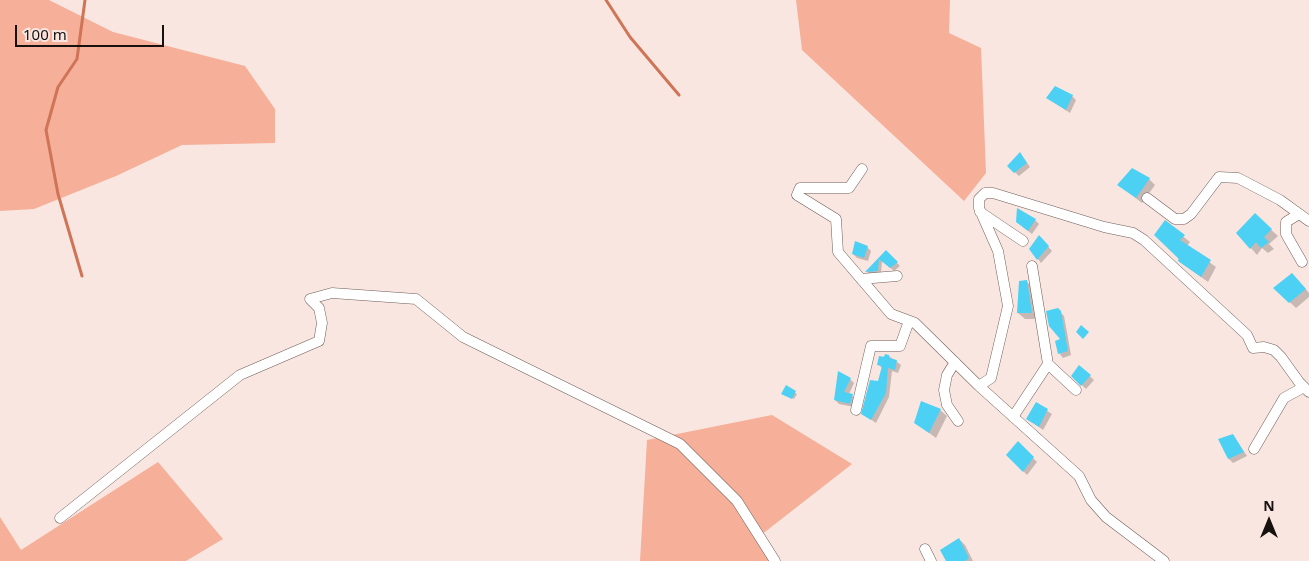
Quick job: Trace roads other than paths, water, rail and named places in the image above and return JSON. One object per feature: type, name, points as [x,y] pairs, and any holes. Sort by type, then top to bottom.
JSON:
[{"type":"street","points":[[862,169],[849,188],[800,188],[798,195],[836,219],[838,252],[891,314],[916,323],[1012,417],[1079,476],[1091,500],[1106,516],[1164,561]]},
{"type":"street","points":[[1147,198],[1175,218],[1184,219],[1191,214],[1219,177],[1238,178],[1280,200],[1309,221]]},
{"type":"street","points":[[979,386],[991,378],[1008,306],[998,251],[980,212],[979,199],[985,193],[993,193],[1104,227],[1133,233],[1144,240],[1247,335],[1253,348],[1274,350],[1306,389],[1284,398],[1254,449]]},
{"type":"street","points":[[980,212],[1023,241]]},
{"type":"street","points":[[1299,214],[1286,222],[1286,234],[1302,262]]},
{"type":"street","points":[[1032,266],[1034,291],[1048,364],[1076,390]]},
{"type":"street","points":[[861,278],[897,276]]},
{"type":"street","points":[[60,518],[240,375],[319,341],[322,323],[321,315],[319,308],[310,298],[332,293],[416,298],[463,336],[680,444],[738,500],[775,561]]},
{"type":"street","points":[[856,410],[871,346],[900,346],[909,321]]},
{"type":"street","points":[[955,362],[947,375],[944,390],[947,405],[958,421]]},
{"type":"street","points":[[1012,417],[1048,364]]},
{"type":"street","points":[[926,549],[931,561]]},
{"type":"waterway","points":[[82,276],[58,194],[46,130],[58,87],[77,59],[85,0]]},
{"type":"waterway","points":[[606,0],[630,37],[679,95]]}]
